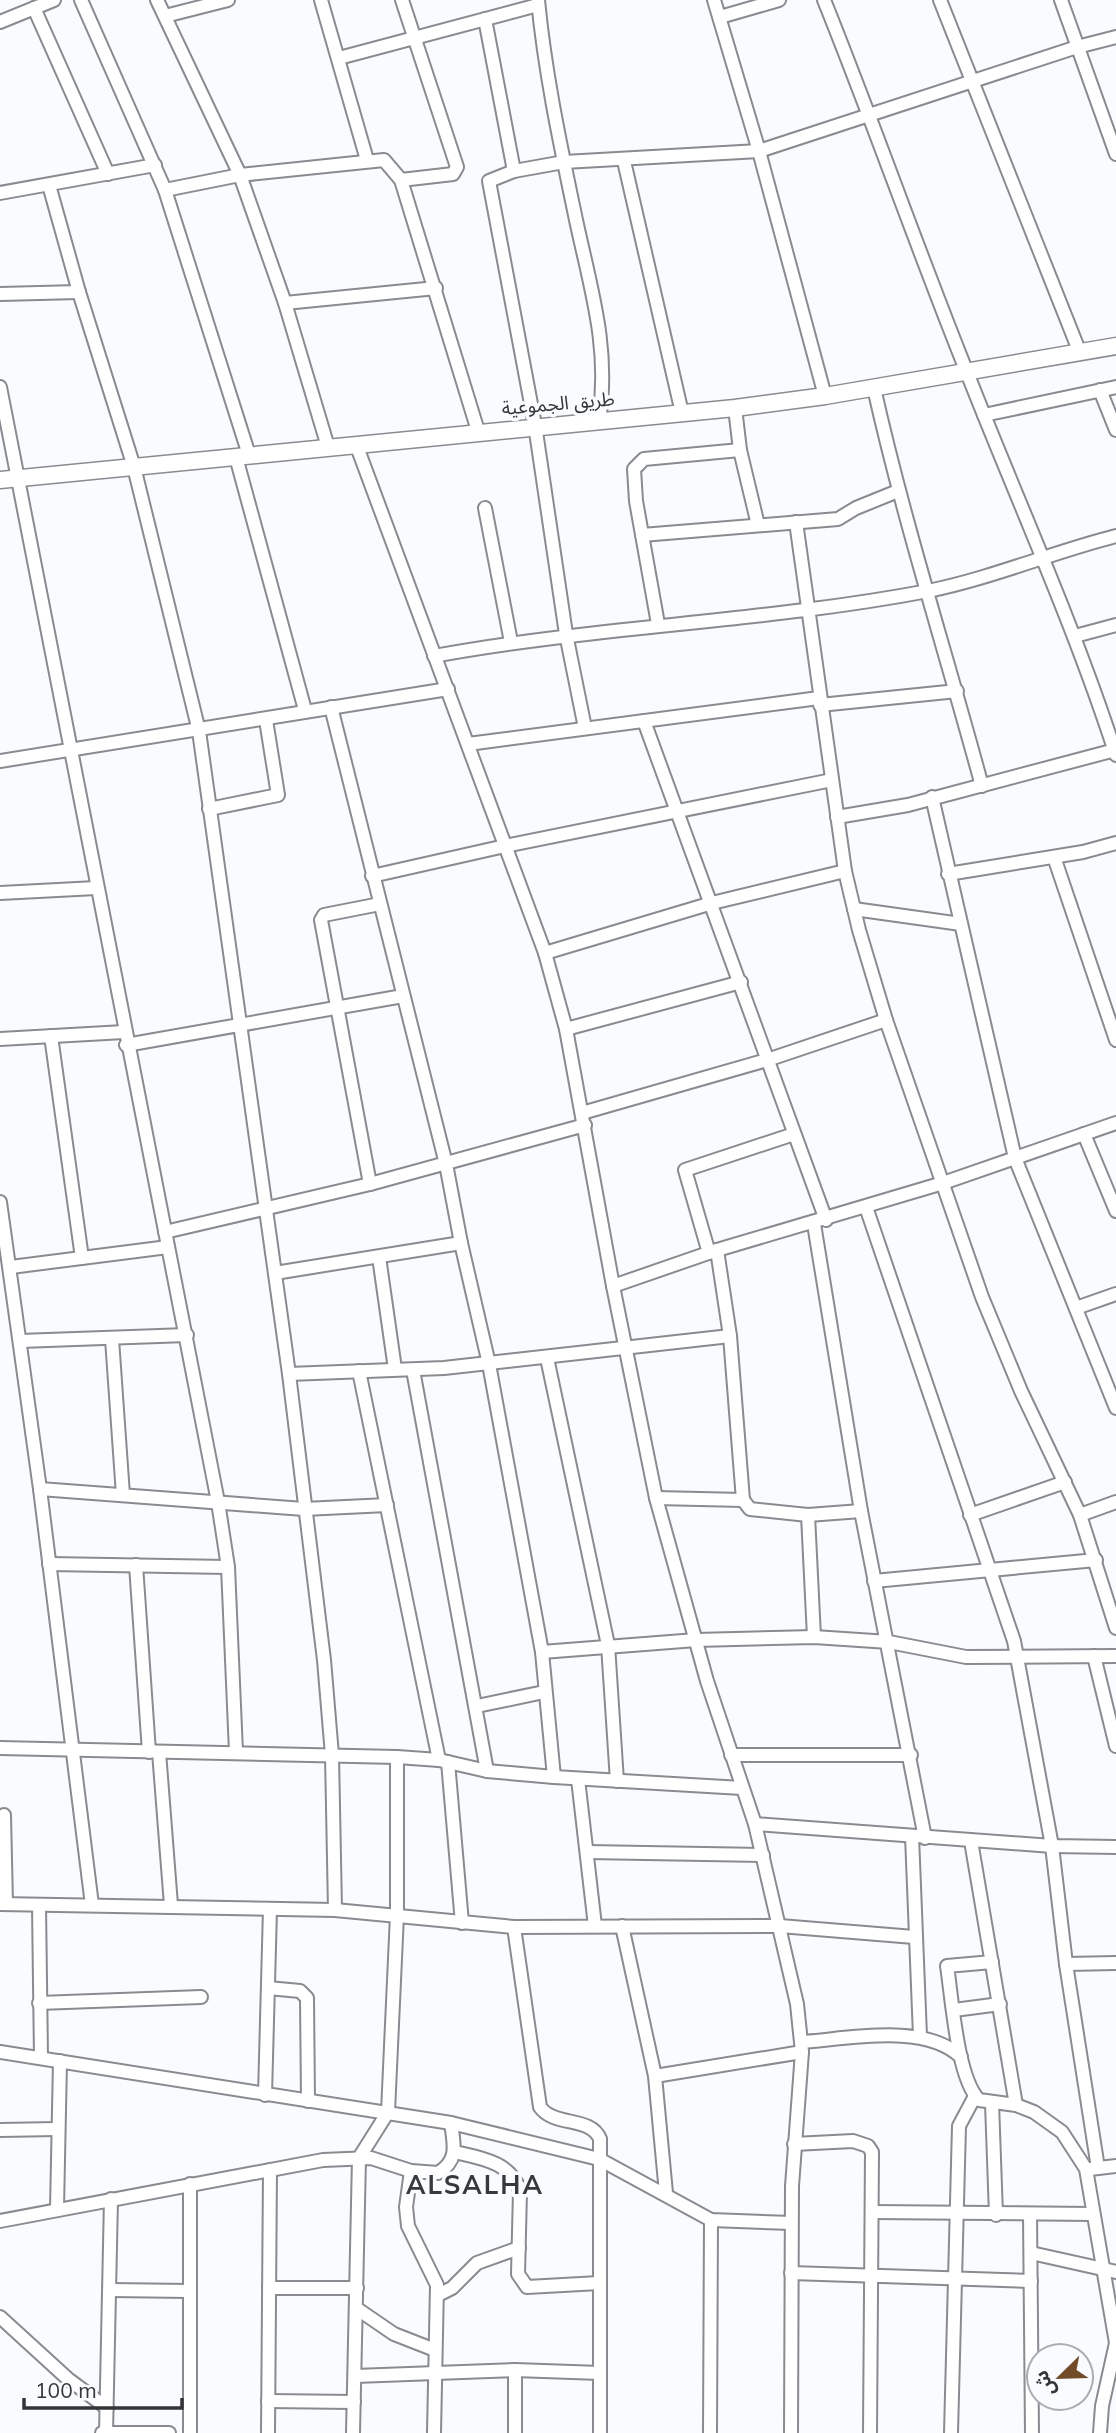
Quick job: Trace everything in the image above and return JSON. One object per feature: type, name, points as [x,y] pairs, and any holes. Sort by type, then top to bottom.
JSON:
[{"type":"main road","name":"طريق الجموعية","points":[[0,480],[535,425],[734,408],[967,373],[1116,346]]},
{"type":"street","points":[[0,22],[26,6],[54,0]]},
{"type":"street","points":[[81,0],[165,190],[243,456],[305,710]]},
{"type":"street","points":[[157,0],[240,175],[285,303],[328,447]]},
{"type":"street","points":[[165,16],[228,0]]},
{"type":"street","points":[[321,0],[367,160]]},
{"type":"street","points":[[401,180],[457,171],[402,0]]},
{"type":"street","points":[[715,0],[760,151],[825,396]]},
{"type":"street","points":[[720,18],[779,0]]},
{"type":"street","points":[[824,0],[871,116],[967,373],[1111,721],[1115,752],[908,805],[837,817]]},
{"type":"street","points":[[940,0],[1080,353]]},
{"type":"street","points":[[1061,0],[1116,154]]},
{"type":"street","points":[[338,58],[538,2],[564,162],[603,346],[603,391],[599,420]]},
{"type":"street","points":[[26,6],[108,174]]},
{"type":"street","points":[[485,19],[514,171]]},
{"type":"street","points":[[585,728],[566,634],[535,425],[490,184],[492,178],[564,162],[624,161],[760,151],[1077,47],[1116,37]]},
{"type":"street","points":[[165,190],[240,175],[384,160],[401,180],[478,431]]},
{"type":"street","points":[[624,161],[682,413]]},
{"type":"street","points":[[1,190],[49,185],[155,165]]},
{"type":"street","points":[[49,185],[79,292],[135,467],[199,731],[289,1374],[324,1660],[332,1755],[335,1910]]},
{"type":"street","points":[[285,303],[436,288]]},
{"type":"street","points":[[0,294],[79,292]]},
{"type":"street","points":[[0,387],[126,1045],[187,1335],[218,1502],[228,1567],[236,1752]]},
{"type":"street","points":[[984,415],[1116,387]]},
{"type":"street","points":[[874,388],[898,491],[929,590],[982,786]]},
{"type":"street","points":[[1100,390],[1116,429]]},
{"type":"street","points":[[734,408],[740,450],[758,525]]},
{"type":"street","points":[[356,443],[545,953],[566,1029],[625,1349],[656,1498],[730,1755],[755,1824],[780,1926],[802,2047],[791,2223],[791,2433]]},
{"type":"street","points":[[658,624],[634,485],[637,464],[644,459],[740,450]]},
{"type":"street","points":[[642,535],[838,519],[856,508],[898,491]]},
{"type":"street","points":[[485,508],[511,642]]},
{"type":"street","points":[[796,522],[845,871],[886,1020],[982,1297],[1021,1391],[1080,1515],[1097,1560],[1116,1628]]},
{"type":"street","points":[[434,656],[566,634],[806,608],[929,590],[1044,560],[1116,536]]},
{"type":"street","points":[[1075,636],[1116,625]]},
{"type":"street","points":[[0,761],[448,689]]},
{"type":"street","points":[[468,744],[820,701],[957,691]]},
{"type":"street","points":[[331,707],[446,1164],[489,1364],[542,1653],[554,1777]]},
{"type":"street","points":[[209,809],[278,796],[266,720]]},
{"type":"street","points":[[644,721],[741,982],[794,1134],[820,1222],[861,1511],[911,1755],[919,1837],[914,1937],[920,2036]]},
{"type":"street","points":[[372,876],[505,846],[832,780]]},
{"type":"street","points":[[932,797],[1015,1158],[1116,1408]]},
{"type":"street","points":[[948,874],[1116,843]]},
{"type":"street","points":[[1054,856],[1116,1040]]},
{"type":"street","points":[[545,953],[712,903],[845,871]]},
{"type":"street","points":[[0,893],[96,888]]},
{"type":"street","points":[[370,1184],[322,917],[380,904]]},
{"type":"street","points":[[854,909],[961,924]]},
{"type":"street","points":[[566,1029],[741,982]]},
{"type":"street","points":[[126,1045],[403,996]]},
{"type":"street","points":[[165,1232],[446,1164],[886,1020]]},
{"type":"street","points":[[0,1039],[124,1032]]},
{"type":"street","points":[[51,1035],[82,1258]]},
{"type":"street","points":[[613,1286],[713,1252],[943,1183],[1116,1123]]},
{"type":"street","points":[[794,1134],[685,1170],[713,1252],[730,1336],[743,1500],[750,1509],[808,1515],[861,1511]]},
{"type":"street","points":[[1084,1134],[1116,1212]]},
{"type":"street","points":[[0,1202],[40,1489],[92,1905]]},
{"type":"street","points":[[866,1207],[1017,1658],[1052,1846],[1092,2168],[1093,2214],[1109,2271],[1116,2343],[1102,2406],[1100,2433]]},
{"type":"street","points":[[275,1273],[461,1243]]},
{"type":"street","points":[[7,1260],[82,1258],[168,1247]]},
{"type":"street","points":[[379,1257],[395,1369]]},
{"type":"street","points":[[1076,1308],[1116,1294]]},
{"type":"street","points":[[20,1341],[187,1335]]},
{"type":"street","points":[[289,1374],[413,1370],[489,1364],[730,1336]]},
{"type":"street","points":[[112,1339],[123,1495]]},
{"type":"street","points":[[547,1358],[608,1645],[617,1781]]},
{"type":"street","points":[[413,1370],[487,1771]]},
{"type":"street","points":[[359,1371],[444,1761],[462,1923]]},
{"type":"street","points":[[970,1515],[1065,1482]]},
{"type":"street","points":[[40,1489],[304,1509],[387,1505]]},
{"type":"street","points":[[656,1498],[743,1500]]},
{"type":"street","points":[[1080,1515],[1116,1502]]},
{"type":"street","points":[[808,1515],[814,1637]]},
{"type":"street","points":[[874,1581],[1097,1560]]},
{"type":"street","points":[[49,1564],[228,1567]]},
{"type":"street","points":[[136,1565],[171,1905]]},
{"type":"street","points":[[542,1653],[608,1645],[814,1637],[889,1642],[946,1655],[1017,1658],[1116,1656]]},
{"type":"street","points":[[1094,1656],[1116,1746]]},
{"type":"street","points":[[477,1706],[544,1692]]},
{"type":"street","points":[[0,1748],[397,1757],[444,1761],[487,1771],[742,1788]]},
{"type":"street","points":[[730,1755],[911,1755]]},
{"type":"street","points":[[353,2433],[359,2158],[388,2112],[397,1915],[397,1757]]},
{"type":"street","points":[[578,1779],[595,1926]]},
{"type":"street","points":[[4,1815],[3,1904],[335,1910],[514,1927],[780,1926],[914,1937]]},
{"type":"street","points":[[755,1824],[971,1841],[1116,1847]]},
{"type":"street","points":[[971,1841],[1016,2105]]},
{"type":"street","points":[[587,1852],[763,1855]]},
{"type":"street","points":[[39,1905],[41,2058]]},
{"type":"street","points":[[265,2095],[270,1909]]},
{"type":"street","points":[[622,1926],[655,2076],[666,2193]]},
{"type":"street","points":[[514,1927],[540,2107],[551,2118],[598,2132],[600,2433]]},
{"type":"street","points":[[992,1962],[948,1964],[961,2057],[975,2096],[992,2103],[1016,2105],[1034,2112],[1062,2132],[1092,2168]]},
{"type":"street","points":[[1066,1964],[1116,1963]]},
{"type":"street","points":[[268,1988],[300,1991],[307,1998],[307,2101]]},
{"type":"street","points":[[39,2003],[201,1997]]},
{"type":"street","points":[[954,2010],[1000,2004]]},
{"type":"street","points":[[655,2076],[802,2047],[920,2036],[943,2043],[961,2057]]},
{"type":"street","points":[[0,2052],[451,2123],[599,2159],[666,2193],[710,2220],[791,2223]]},
{"type":"street","points":[[57,2209],[60,2061]]},
{"type":"street","points":[[951,2433],[952,2280],[958,2126],[975,2096]]},
{"type":"street","points":[[992,2103],[996,2214]]},
{"type":"street","points":[[0,2221],[323,2160],[359,2158],[385,2162],[411,2171],[438,2173],[453,2160],[455,2152],[451,2123]]},
{"type":"street","points":[[0,2130],[57,2129]]},
{"type":"street","points":[[794,2144],[853,2141],[868,2146],[872,2152],[870,2433]]},
{"type":"street","points":[[455,2152],[490,2160],[502,2166],[517,2183],[518,2274],[527,2287],[599,2283]]},
{"type":"street","points":[[1092,2168],[1116,2166]]},
{"type":"street","points":[[268,2433],[270,2170]]},
{"type":"street","points":[[411,2171],[406,2207],[408,2226],[435,2277],[438,2295],[434,2433]]},
{"type":"street","points":[[190,2184],[190,2433]]},
{"type":"street","points":[[111,2199],[105,2432],[169,2433]]},
{"type":"street","points":[[872,2212],[955,2215],[1093,2214]]},
{"type":"street","points":[[1030,2214],[1032,2433]]},
{"type":"street","points":[[710,2220],[710,2433]]},
{"type":"street","points":[[438,2295],[452,2287],[477,2263],[519,2248]]},
{"type":"street","points":[[1031,2253],[1109,2271]]},
{"type":"street","points":[[791,2273],[1031,2281]]},
{"type":"street","points":[[269,2288],[356,2288]]},
{"type":"street","points":[[110,2290],[190,2291]]},
{"type":"street","points":[[356,2308],[394,2334],[435,2350]]},
{"type":"street","points":[[0,2317],[68,2379],[107,2408]]},
{"type":"street","points":[[355,2376],[515,2370],[600,2373]]},
{"type":"street","points":[[515,2370],[515,2433]]},
{"type":"street","points":[[268,2402],[354,2402]]},
{"type":"district","name":"ALSALHA","points":[[475,2184]]}]
